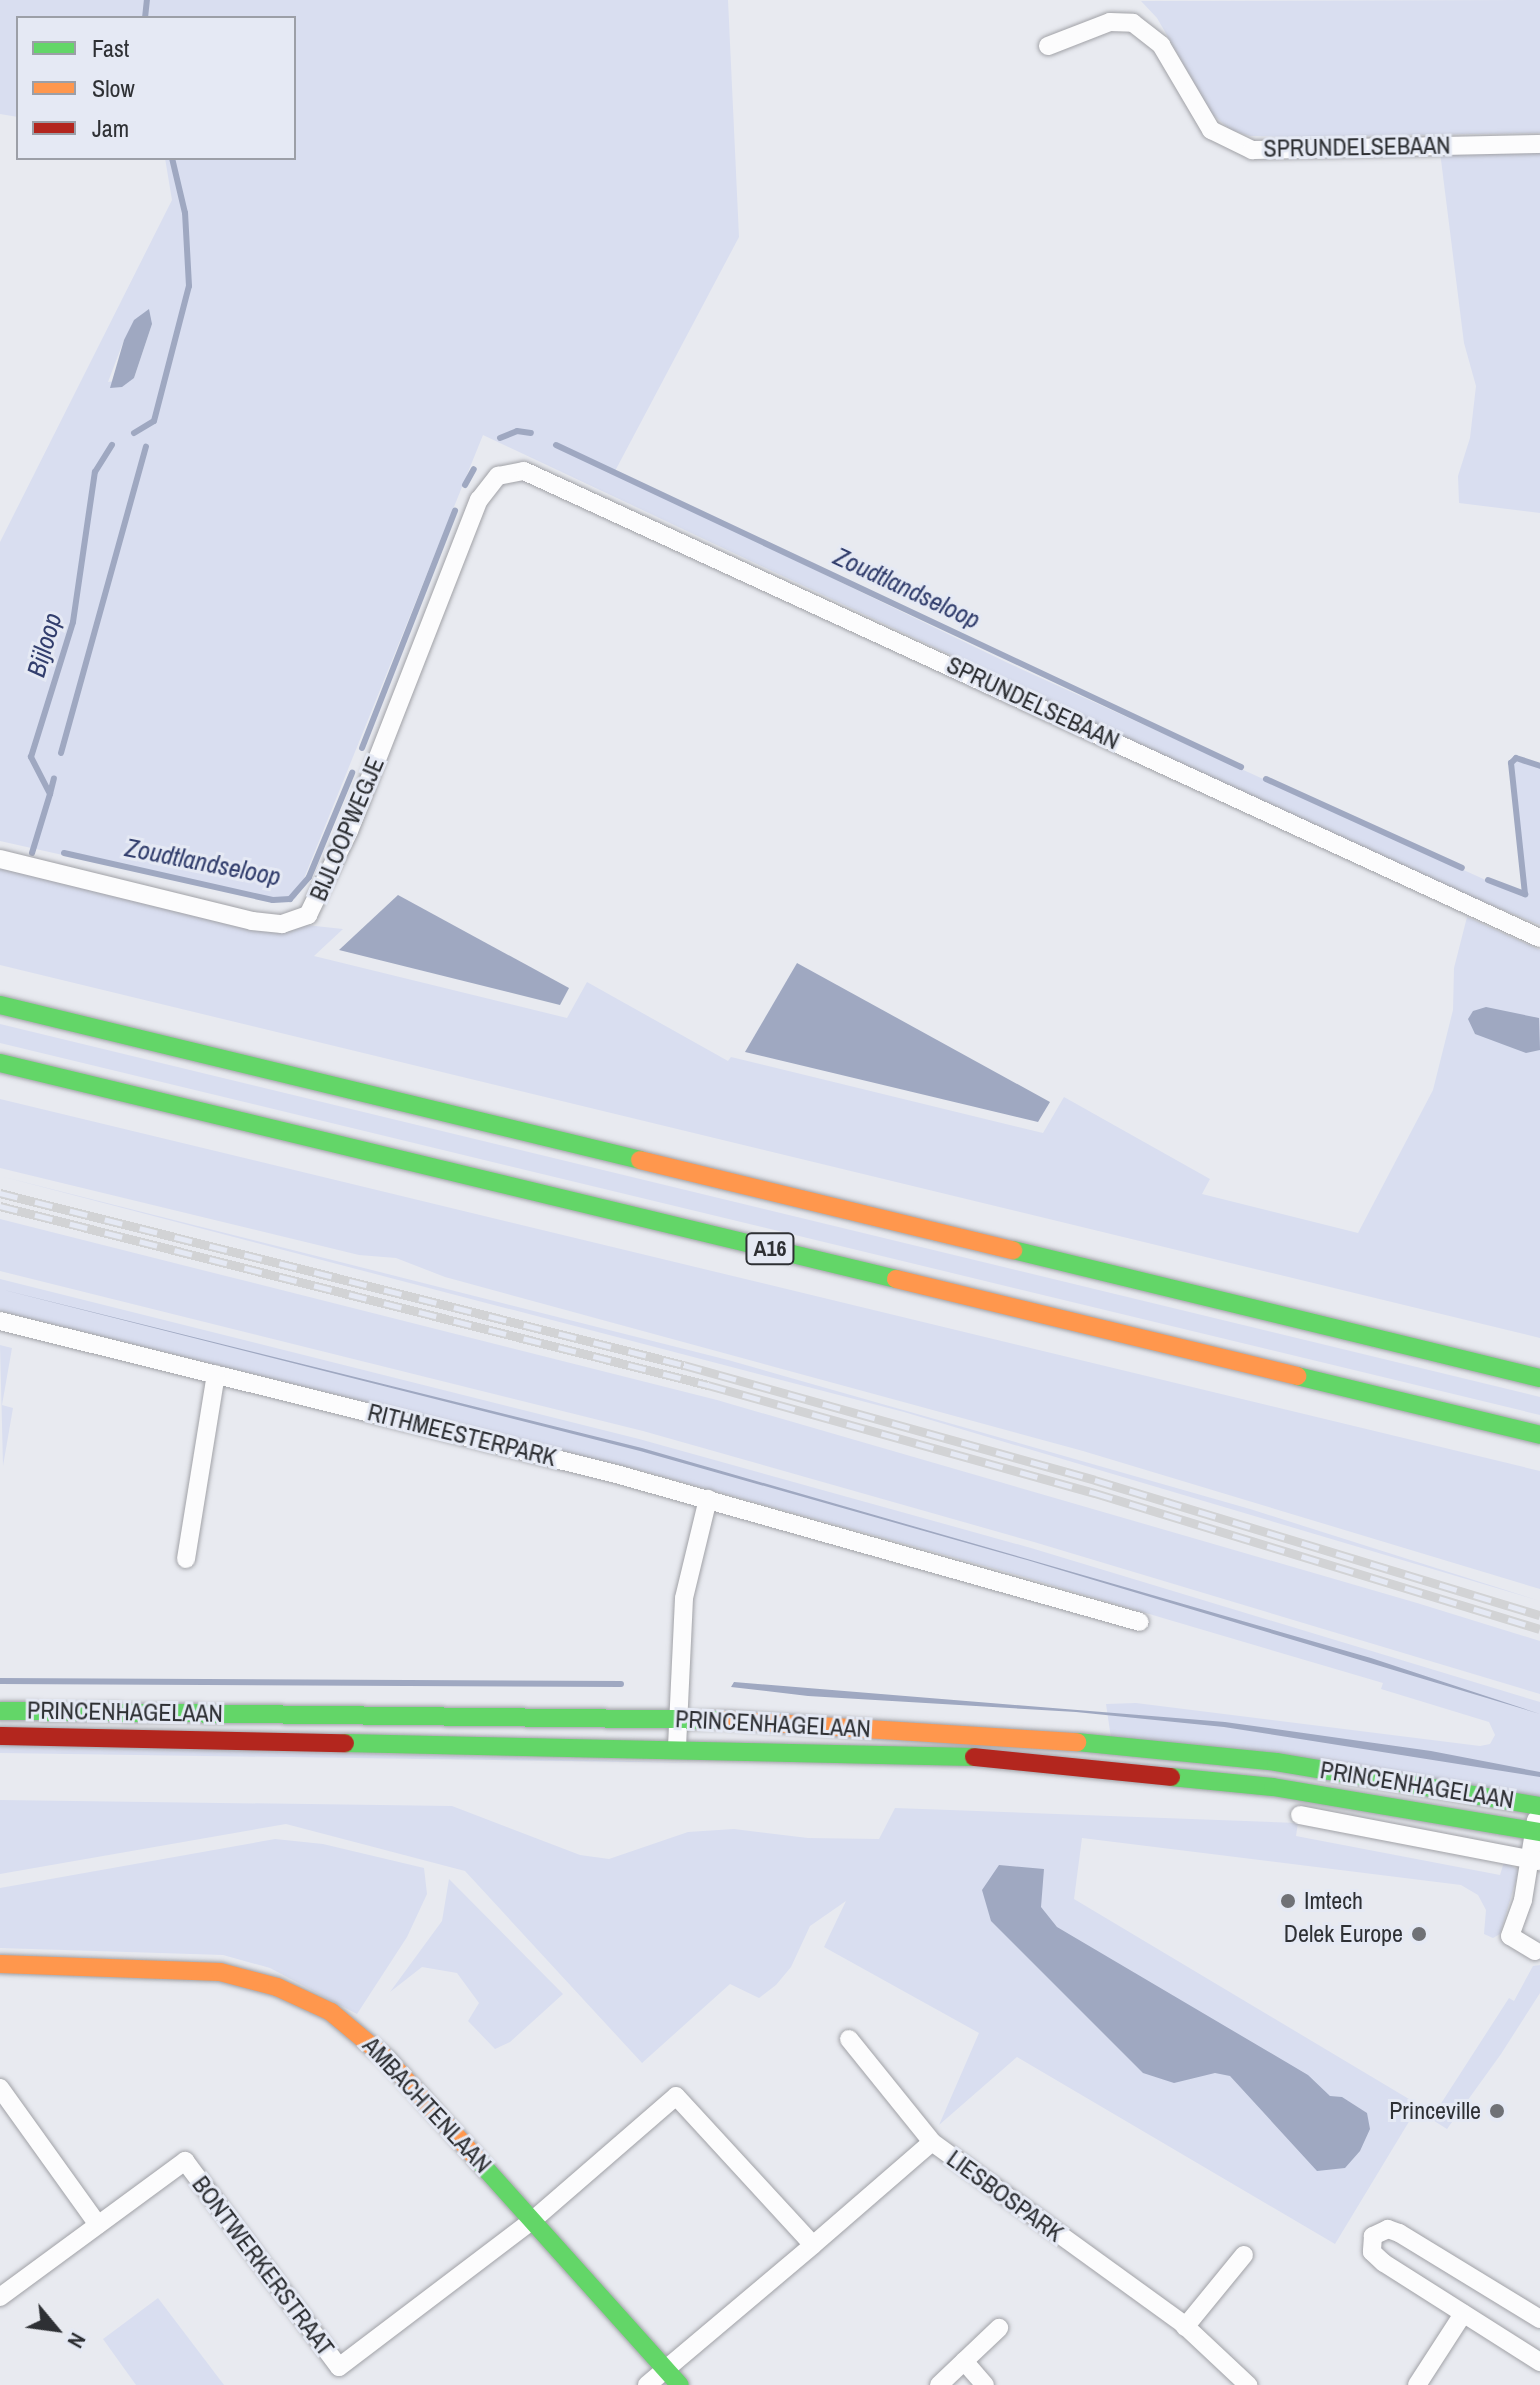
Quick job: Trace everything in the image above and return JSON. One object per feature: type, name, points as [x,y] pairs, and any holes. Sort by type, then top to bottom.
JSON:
[{"type":"main road","name":"A16","points":[[0,1005],[1540,1378]]},
{"type":"main road","name":"A16","points":[[0,1063],[1540,1435]]},
{"type":"main road","name":"PRINCENHAGELAAN","points":[[0,1711],[678,1719],[1111,1744],[1276,1762],[1539,1806]]},
{"type":"main road","name":"PRINCENHAGELAAN","points":[[0,1736],[677,1747],[1087,1765],[1273,1787],[1537,1831]]},
{"type":"main road","name":"AMBACHTENLAAN","points":[[0,1964],[220,1972],[313,2002],[387,2059],[680,2385]]},
{"type":"street","name":"SPRUNDELSEBAAN","points":[[1048,46],[1110,22],[1133,23],[1161,45],[1211,130],[1252,150],[1540,144]]},
{"type":"street","name":"SPRUNDELSEBAAN","points":[[524,471],[1540,938]]},
{"type":"street","name":"BIJLOOPWEGJE","points":[[0,859],[252,921],[282,924],[308,915],[349,831],[479,500],[498,476],[524,471]]},
{"type":"street","name":"RITHMEESTERPARK","points":[[0,1321],[708,1499],[1140,1622]]},
{"type":"street","points":[[186,1559],[216,1374]]},
{"type":"street","points":[[677,1747],[684,1598],[708,1499]]},
{"type":"street","points":[[1537,1831],[1539,1806]]},
{"type":"street","name":"PRINCENHAGELAAN","points":[[1300,1815],[1535,1860]]},
{"type":"street","name":"PRINCENHAGELAAN","points":[[1535,1951],[1510,1936],[1535,1860],[1537,1831]]},
{"type":"street","name":"LIESBOSPARK","points":[[849,2039],[932,2142],[1185,2327],[1248,2385]]},
{"type":"street","points":[[0,2088],[98,2225],[0,2297]]},
{"type":"street","points":[[533,2220],[676,2096],[813,2245]]},
{"type":"street","points":[[647,2385],[932,2142]]},
{"type":"street","name":"BONTWERKERSTRAAT","points":[[98,2225],[185,2161],[339,2367],[533,2220]]},
{"type":"street","points":[[1540,2319],[1399,2233],[1388,2229],[1373,2236],[1372,2252],[1384,2263],[1540,2362]]},
{"type":"street","points":[[1185,2327],[1244,2255]]},
{"type":"street","points":[[1417,2385],[1463,2314]]},
{"type":"street","points":[[939,2385],[999,2328]]},
{"type":"street","points":[[964,2361],[985,2385]]},
{"type":"shaded area","points":[[0,0],[728,0],[739,237],[614,473],[1008,663],[1523,897],[1510,766],[1518,760],[1540,768],[1540,925],[1420,876],[483,435],[296,898],[288,902],[224,891],[0,841],[0,542],[172,200],[165,160],[296,160],[296,16],[16,16],[16,117],[0,114]],"holes":[[[152,324],[134,378],[108,382],[124,340]]]},
{"type":"shaded area","points":[[1540,0],[1540,133],[1286,137],[1250,136],[1231,130],[1212,114],[1157,18],[1141,1]]},
{"type":"shaded area","points":[[1540,150],[1540,513],[1459,503],[1458,476],[1470,438],[1476,386],[1464,343],[1440,152]]},
{"type":"shaded area","points":[[149,309],[152,324],[134,378],[122,387],[110,388],[124,340],[134,320]]},
{"type":"shaded area","points":[[0,867],[286,931],[306,925],[343,929],[314,956],[567,1018],[587,982],[728,1061],[731,1057],[1043,1133],[1064,1097],[1210,1179],[1202,1194],[1358,1233],[1433,1090],[1453,1010],[1454,968],[1467,917],[1540,950],[1540,1338],[0,965]]},
{"type":"shaded area","points":[[398,895],[569,988],[560,1005],[339,950]]},
{"type":"shaded area","points":[[797,963],[1050,1102],[1038,1122],[745,1052]]},
{"type":"shaded area","points":[[1486,1007],[1539,1018],[1540,1050],[1526,1053],[1475,1034],[1468,1019],[1473,1011]]},
{"type":"shaded area","points":[[0,1024],[1540,1397],[1540,1415],[0,1043]]},
{"type":"shaded area","points":[[0,1099],[1540,1471],[1540,1589],[1083,1451],[445,1277],[396,1258],[359,1255],[0,1168]]},
{"type":"shaded area","points":[[0,1176],[728,1360],[1250,1509],[1540,1601],[904,1412]]},
{"type":"shaded area","points":[[0,1219],[717,1400],[1417,1603],[1540,1641],[1540,1694],[1034,1542],[643,1431],[0,1271]]},
{"type":"shaded area","points":[[0,1279],[639,1439],[1031,1548],[1540,1702],[1540,1799],[1111,1738],[1106,1704],[1136,1703],[1480,1746],[1490,1744],[1495,1735],[1489,1722],[1381,1689],[1383,1683],[1024,1577],[632,1468],[0,1311]]},
{"type":"shaded area","points":[[0,1289],[642,1448],[1371,1658],[1540,1714],[1027,1560],[640,1451]]},
{"type":"shaded area","points":[[0,1345],[12,1348],[2,1405],[13,1408],[3,1466]]},
{"type":"shaded area","points":[[734,1682],[1225,1722],[1431,1751],[1540,1772],[1540,1777],[1224,1727],[1076,1712],[808,1696],[731,1687]]},
{"type":"shaded area","points":[[0,1743],[705,1763],[0,1753]]},
{"type":"shaded area","points":[[0,1800],[452,1806],[580,1855],[609,1859],[688,1832],[734,1829],[808,1838],[879,1839],[895,1808],[1298,1823],[1296,1836],[1500,1875],[1504,1862],[1519,1870],[1500,1934],[1493,1938],[1484,1934],[1486,1910],[1478,1895],[1461,1885],[1082,1838],[1074,1899],[1419,2105],[1335,2244],[1017,2057],[939,2125],[979,2033],[824,1947],[846,1901],[810,1926],[791,1967],[776,1985],[759,1998],[730,1984],[642,2063],[465,1871],[286,1824],[0,1874]]},
{"type":"shaded area","points":[[275,1839],[323,1844],[424,1868],[427,1894],[407,1937],[357,2014],[270,1968],[223,1955],[0,1948],[0,1888]]},
{"type":"shaded area","points":[[999,1865],[1044,1869],[1041,1907],[1057,1927],[1308,2075],[1330,2096],[1342,2097],[1367,2113],[1370,2129],[1360,2151],[1345,2168],[1317,2171],[1230,2076],[1215,2073],[1174,2083],[1143,2073],[991,1921],[982,1890]]},
{"type":"shaded area","points":[[449,1879],[563,1994],[510,2042],[495,2049],[468,2021],[479,2003],[457,1973],[422,1967],[390,1992],[442,1921]]},
{"type":"shaded area","points":[[1540,1965],[1540,1993],[1501,2054],[1447,2129],[1431,2119],[1509,1998],[1514,2001],[1533,1966]]},
{"type":"shaded area","points":[[158,2298],[224,2385],[136,2385],[103,2339]]},
{"type":"waterway","name":"Bijloop","points":[[145,16],[147,0]]},
{"type":"waterway","name":"Bijloop","points":[[134,433],[154,421],[189,286],[185,213],[172,160]]},
{"type":"waterway","name":"Zoudtlandseloop","points":[[500,438],[517,431],[531,433]]},
{"type":"waterway","name":"Bijloop","points":[[32,853],[50,794],[31,757],[73,622],[95,472],[112,445]]},
{"type":"waterway","name":"Zoudtlandseloop","points":[[556,445],[1241,767]]},
{"type":"waterway","points":[[61,753],[146,447]]},
{"type":"waterway","name":"Zoudtlandseloop","points":[[465,485],[474,469]]},
{"type":"waterway","name":"Zoudtlandseloop","points":[[362,748],[455,511]]},
{"type":"waterway","name":"Zoudtlandseloop","points":[[1488,880],[1525,894],[1511,763],[1516,758],[1540,766]]},
{"type":"waterway","name":"Zoudtlandseloop","points":[[64,853],[273,900],[290,899],[309,877],[352,773]]},
{"type":"waterway","points":[[50,794],[54,778]]},
{"type":"waterway","name":"Zoudtlandseloop","points":[[1266,779],[1462,868]]},
{"type":"waterway","points":[[0,1681],[621,1684]]},
{"type":"railway","points":[[0,1193],[684,1365],[1095,1480],[1540,1615]]},
{"type":"railway","points":[[0,1206],[708,1385],[1095,1493],[1540,1629]]},
{"type":"traffic: fast","points":[[0,1005],[640,1160]]},
{"type":"traffic: fast","points":[[0,1063],[896,1279]]},
{"type":"traffic: fast","points":[[1013,1250],[1540,1378]]},
{"type":"traffic: fast","points":[[1297,1376],[1540,1435]]},
{"type":"traffic: fast","points":[[0,1711],[724,1720]]},
{"type":"traffic: fast","points":[[1077,1742],[1276,1762],[1540,1806]]},
{"type":"traffic: fast","points":[[345,1743],[974,1757]]},
{"type":"traffic: fast","points":[[1171,1777],[1273,1787],[1540,1832]]},
{"type":"traffic: fast","points":[[476,2158],[680,2385]]},
{"type":"traffic: slow","points":[[640,1160],[1013,1250]]},
{"type":"traffic: slow","points":[[896,1279],[1297,1376]]},
{"type":"traffic: slow","points":[[724,1720],[1077,1742]]},
{"type":"traffic: slow","points":[[0,1964],[220,1972],[277,1987],[331,2012],[387,2059],[476,2158]]},
{"type":"traffic: jam","points":[[0,1736],[345,1743]]},
{"type":"traffic: jam","points":[[974,1757],[1171,1777]]},
{"type":"place","name":"Imtech","points":[[1288,1901]]},
{"type":"place","name":"Delek Europe","points":[[1419,1934]]},
{"type":"place","name":"Princeville","points":[[1497,2111]]}]
